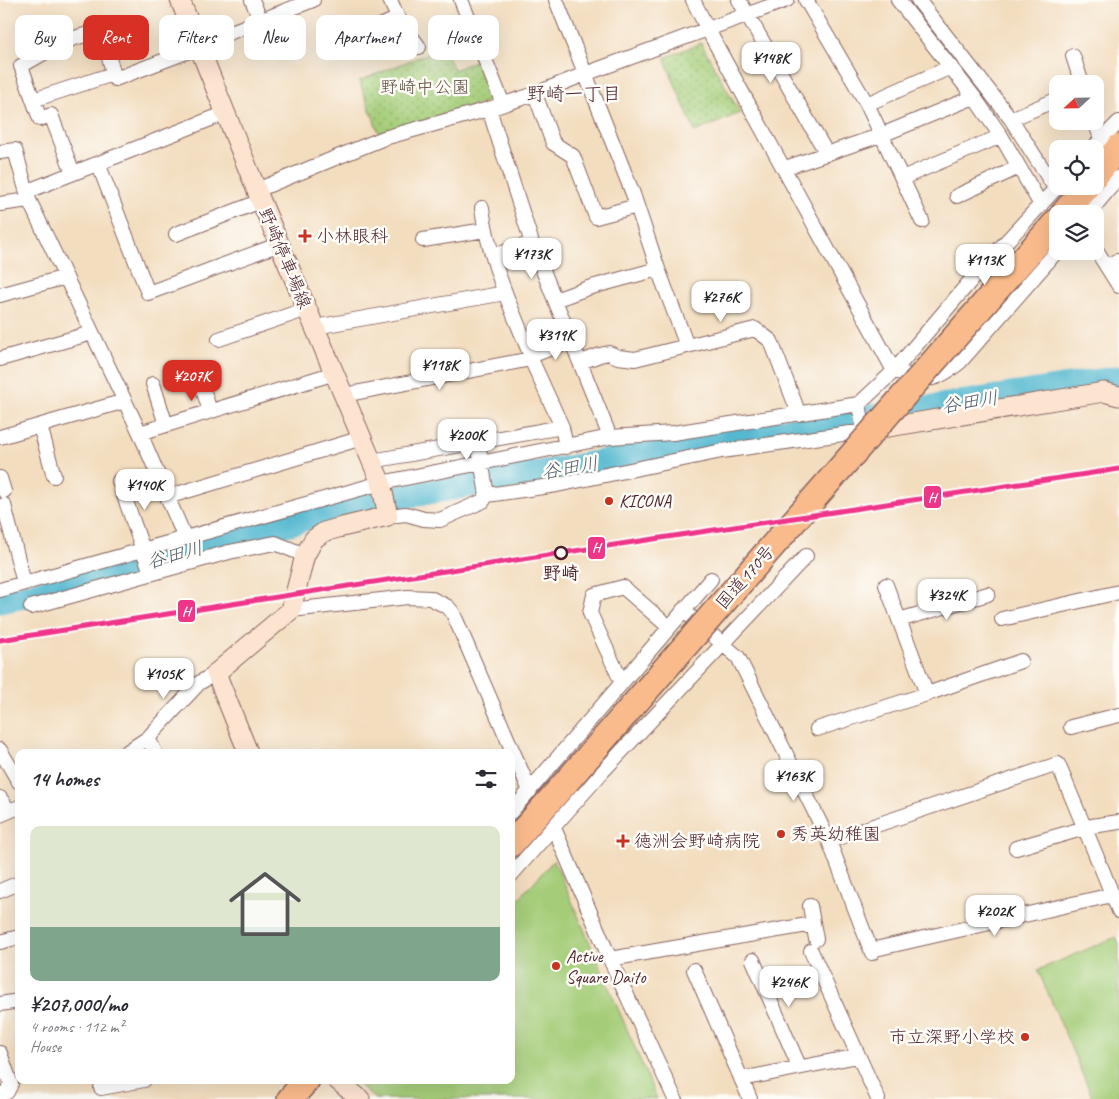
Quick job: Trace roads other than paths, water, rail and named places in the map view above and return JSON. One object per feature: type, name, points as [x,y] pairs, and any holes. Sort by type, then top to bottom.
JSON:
[{"type":"highway","name":"国道170号","points":[[1063,205],[1075,195]]},
{"type":"highway","name":"国道170号","points":[[515,839],[1011,273],[1049,220]]},
{"type":"highway","points":[[290,1099],[303,1084]]},
{"type":"street","name":"野崎停車場線","points":[[180,0],[186,15]]},
{"type":"street","points":[[252,0],[258,15]]},
{"type":"street","points":[[276,15],[313,0]]},
{"type":"street","points":[[390,0],[397,15]]},
{"type":"street","points":[[461,0],[503,104]]},
{"type":"street","points":[[556,0],[637,206],[686,346]]},
{"type":"street","points":[[693,0],[894,371],[926,379],[942,376],[960,362],[1049,260]]},
{"type":"street","points":[[739,0],[827,154]]},
{"type":"street","points":[[176,234],[384,138],[489,109],[535,94],[707,28],[787,0]]},
{"type":"street","points":[[806,0],[867,104],[922,221]]},
{"type":"street","points":[[898,0],[974,97],[1001,136],[1019,167],[1049,206]]},
{"type":"street","points":[[918,0],[1011,118],[1049,176]]},
{"type":"street","points":[[73,174],[51,115],[40,118],[22,66],[65,41],[101,30],[115,78],[164,60]]},
{"type":"street","points":[[1073,56],[1079,75]]},
{"type":"street","name":"野崎停車場線","points":[[204,60],[259,196],[372,461],[381,486],[387,512]]},
{"type":"street","points":[[867,104],[951,67]]},
{"type":"street","points":[[33,100],[113,74]]},
{"type":"street","points":[[535,94],[554,144],[573,156],[596,217],[637,206]]},
{"type":"street","points":[[785,168],[882,135],[974,97]]},
{"type":"street","points":[[1011,118],[1049,103]]},
{"type":"street","points":[[489,109],[532,243],[610,437]]},
{"type":"street","points":[[0,204],[28,196],[98,163],[226,113]]},
{"type":"street","points":[[1104,145],[1119,122]]},
{"type":"street","points":[[902,178],[1001,136]]},
{"type":"street","points":[[0,152],[15,150],[28,196],[140,433],[185,538]]},
{"type":"street","points":[[98,163],[148,293],[280,244]]},
{"type":"street","points":[[957,196],[1019,167]]},
{"type":"street","points":[[1096,205],[1119,177]]},
{"type":"street","points":[[482,208],[485,230],[505,293],[562,427],[566,447]]},
{"type":"street","points":[[0,590],[381,486],[482,468],[610,437],[673,433],[860,404],[894,371],[978,272],[1049,217]]},
{"type":"street","points":[[423,240],[485,230]]},
{"type":"street","points":[[493,256],[532,243]]},
{"type":"street","points":[[1104,257],[1113,266],[1119,286]]},
{"type":"street","points":[[555,300],[588,288],[658,269]]},
{"type":"street","points":[[0,295],[66,277]]},
{"type":"street","points":[[315,328],[505,293]]},
{"type":"street","points":[[219,339],[308,309]]},
{"type":"street","points":[[581,362],[609,353],[618,357],[635,359],[755,329],[762,332],[771,341],[799,414]]},
{"type":"street","points":[[0,359],[92,333]]},
{"type":"street","points":[[344,395],[531,357],[571,340]]},
{"type":"street","points":[[140,433],[335,373]]},
{"type":"street","points":[[202,383],[210,411]]},
{"type":"street","points":[[153,384],[166,425]]},
{"type":"street","points":[[486,492],[557,485],[722,451],[864,431],[1104,392],[1119,396]]},
{"type":"street","points":[[0,437],[125,401]]},
{"type":"street","points":[[860,404],[864,431]]},
{"type":"street","points":[[40,426],[54,476]]},
{"type":"street","points":[[372,461],[562,427]]},
{"type":"street","points":[[167,497],[362,438]]},
{"type":"street","points":[[291,610],[305,556],[314,539],[324,532],[387,512],[440,520],[483,501],[486,492],[478,443]]},
{"type":"street","points":[[119,481],[151,574]]},
{"type":"street","points":[[4,505],[24,583]]},
{"type":"street","points":[[31,607],[229,552],[275,543],[305,556]]},
{"type":"street","points":[[515,871],[602,772],[806,556]]},
{"type":"street","points":[[515,808],[711,579]]},
{"type":"street","points":[[886,585],[927,694]]},
{"type":"street","points":[[622,683],[590,613],[594,595],[623,587],[669,626]]},
{"type":"street","points":[[1002,619],[1119,592]]},
{"type":"street","points":[[899,620],[988,594]]},
{"type":"street","points":[[132,749],[148,738],[199,683],[216,673],[291,610],[408,597],[430,598],[448,607],[453,613],[512,749]]},
{"type":"street","points":[[683,610],[738,657],[829,841],[872,951],[1112,896]]},
{"type":"street","points":[[817,729],[927,694],[1021,661]]},
{"type":"street","points":[[216,673],[247,749]]},
{"type":"street","points":[[1071,727],[1119,715]]},
{"type":"street","points":[[148,738],[154,749]]},
{"type":"street","points":[[2,756],[15,776]]},
{"type":"street","points":[[515,756],[530,791]]},
{"type":"street","points":[[829,841],[1058,764],[1091,827],[1100,864],[1119,911]]},
{"type":"street","points":[[0,798],[9,811]]},
{"type":"street","points":[[1016,848],[1091,827],[1116,823]]},
{"type":"street","points":[[554,828],[610,959],[675,1099]]},
{"type":"street","points":[[0,891],[15,885]]},
{"type":"street","points":[[810,906],[814,945],[858,1056],[878,1099]]},
{"type":"street","points":[[610,959],[813,924]]},
{"type":"street","points":[[0,942],[15,939]]},
{"type":"street","points":[[753,960],[800,1066]]},
{"type":"street","points":[[694,970],[750,1099]]},
{"type":"street","points":[[0,1004],[15,1002]]},
{"type":"street","points":[[0,1052],[11,1084],[7,1092],[0,1095]]},
{"type":"street","points":[[741,1079],[858,1056]]},
{"type":"street","points":[[101,1089],[125,1084]]},
{"type":"street","points":[[342,1084],[360,1099]]},
{"type":"waterway","name":"谷田川","points":[[0,601],[29,595],[371,502],[780,431],[1119,378]]},
{"type":"place","name":"小林眼科","points":[[305,236]]},
{"type":"place","name":"KICONA","points":[[609,501]]},
{"type":"place","name":"野崎","points":[[561,553]]},
{"type":"place","name":"秀英幼稚園","points":[[781,834]]},
{"type":"place","name":"徳洲会野崎病院","points":[[623,841]]},
{"type":"place","name":"Active Square Daito","points":[[556,966]]},
{"type":"place","name":"市立深野小学校","points":[[1025,1037]]},
{"type":"district","name":"野崎一丁目","points":[[574,94]]},
{"type":"park label","name":"野崎中公園","points":[[425,87]]}]
